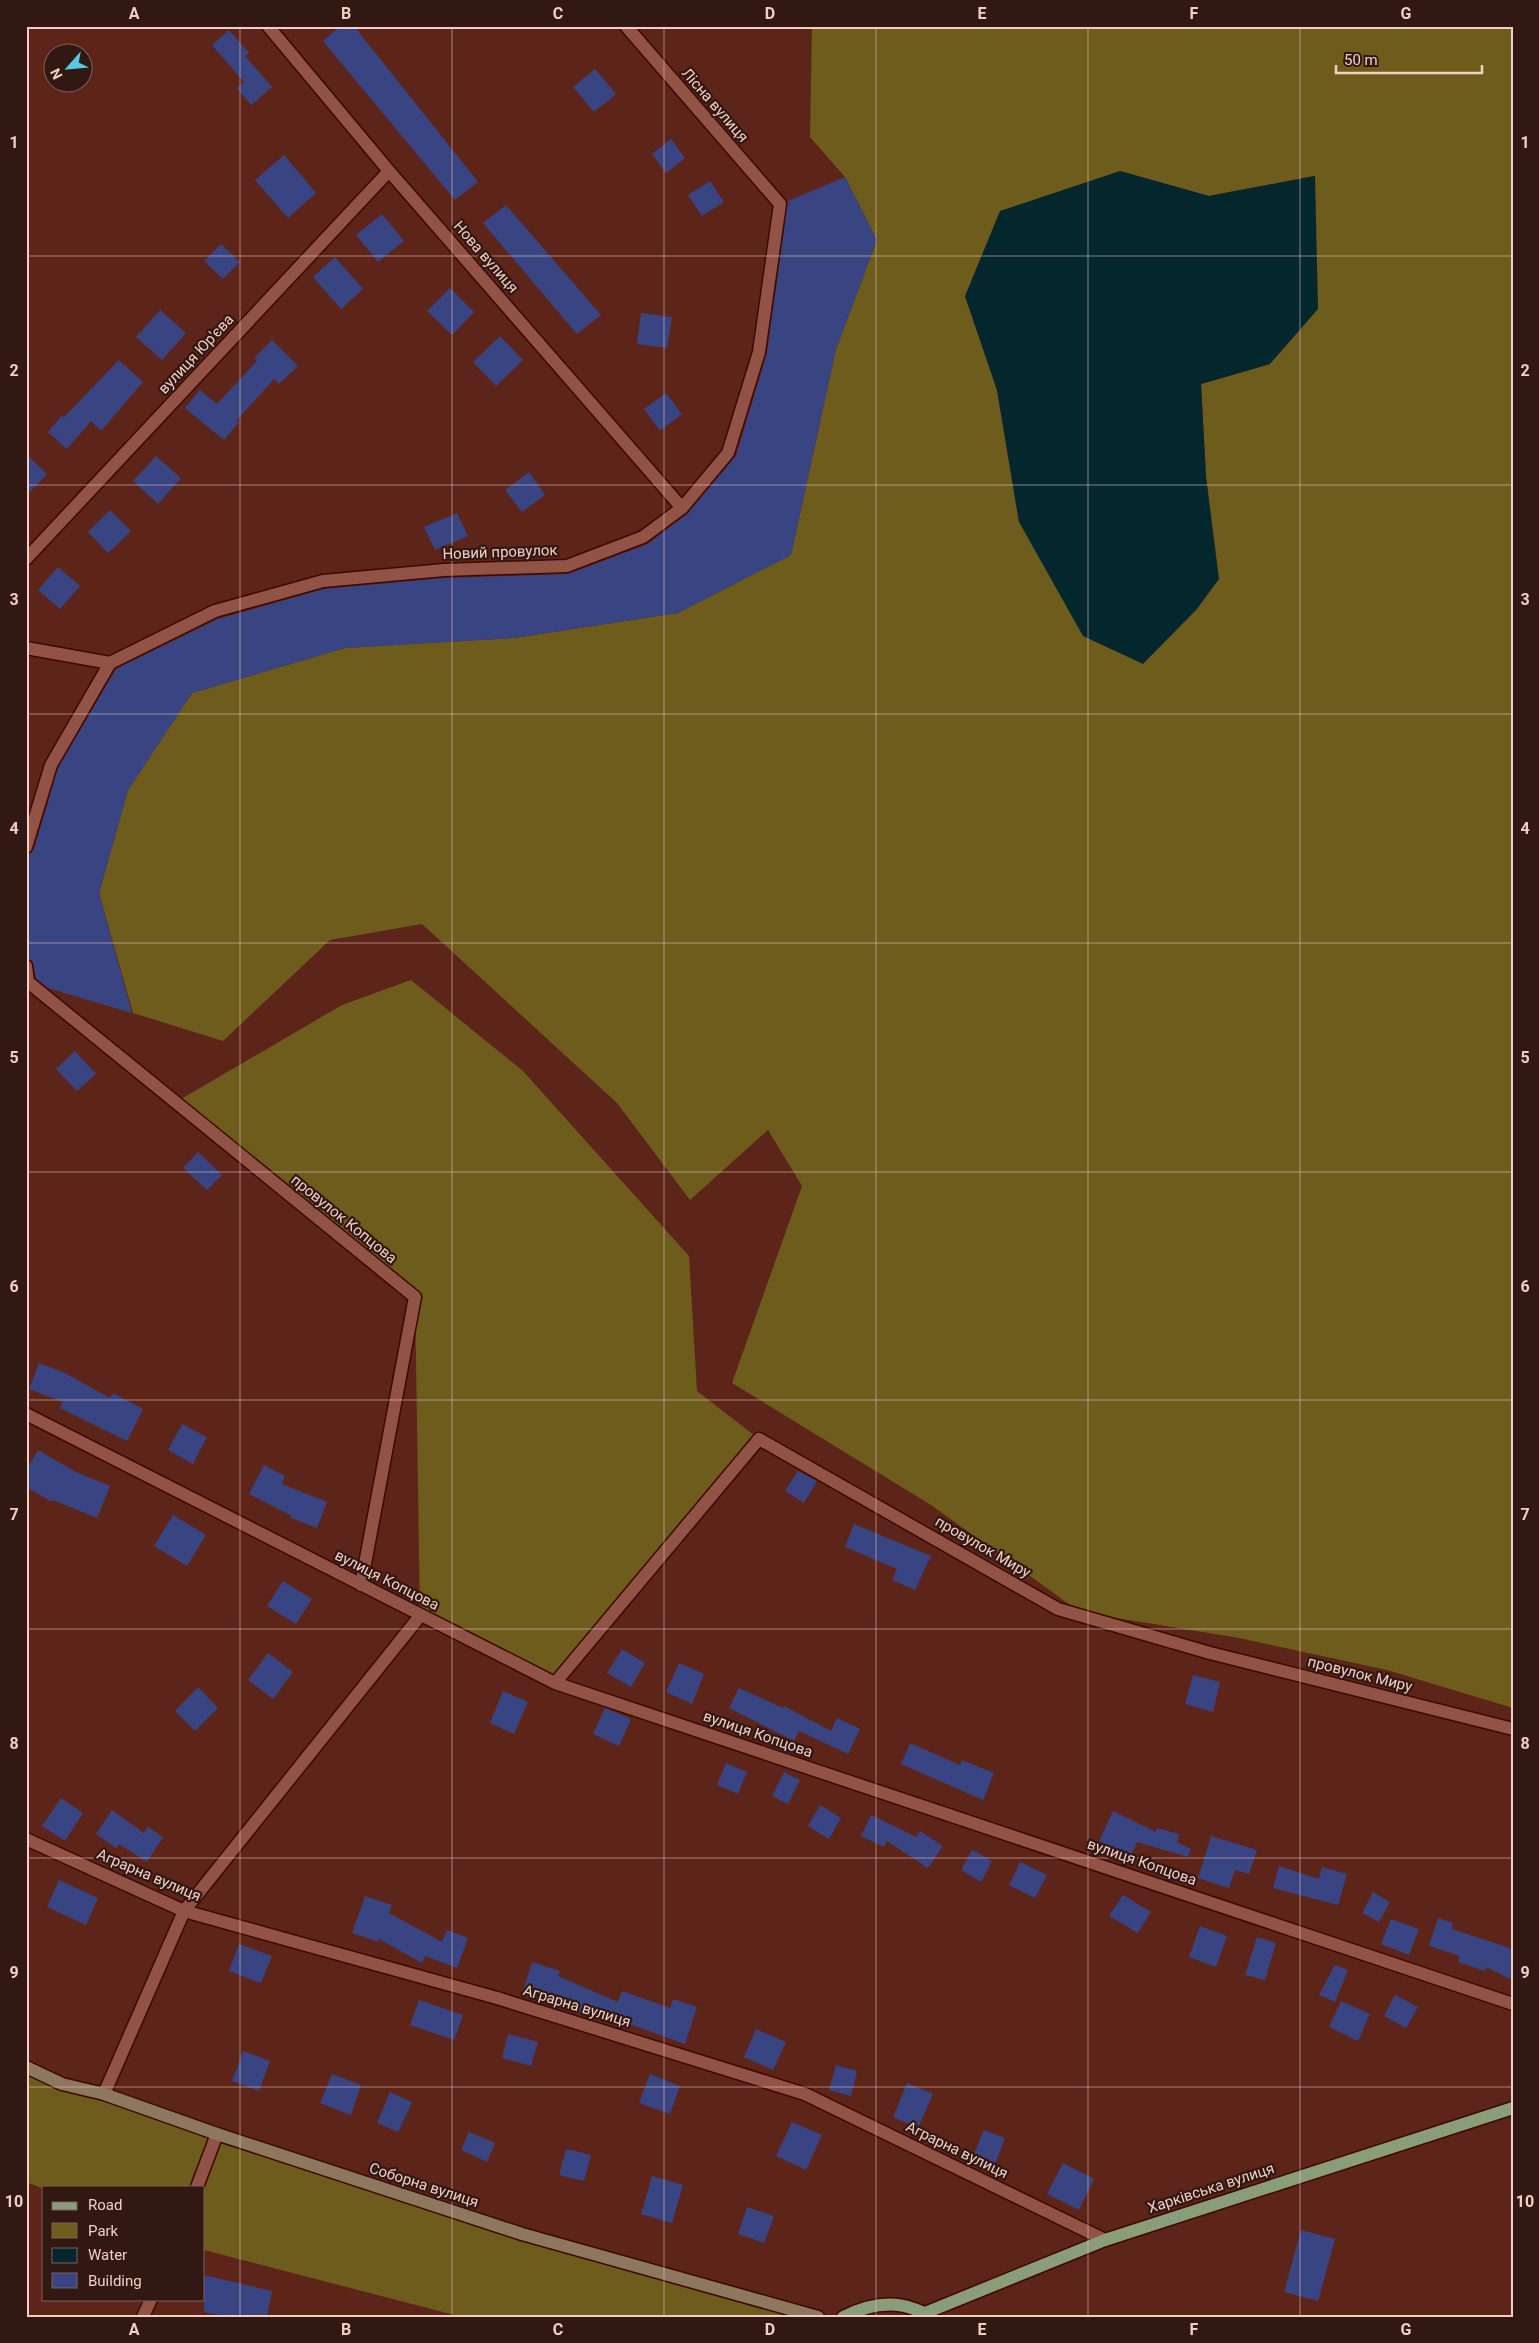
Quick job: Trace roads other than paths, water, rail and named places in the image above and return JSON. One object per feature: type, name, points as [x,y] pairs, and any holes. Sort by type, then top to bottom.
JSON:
[{"type":"main road","name":"Соборна вулиця","points":[[26,2067],[62,2084],[104,2094],[217,2134],[522,2234],[818,2317]]},
{"type":"main road","name":"Харківська вулиця","points":[[926,2315],[1105,2240],[1513,2108]]},
{"type":"main road","points":[[843,2317],[858,2310],[880,2305],[902,2305],[926,2315]]},
{"type":"street","name":"Нова вулиця","points":[[268,26],[389,171],[682,508]]},
{"type":"street","name":"Лісна вулиця","points":[[626,26],[780,204]]},
{"type":"street","name":"вулиця Юр'єва","points":[[26,559],[389,171]]},
{"type":"street","name":"Новий провулок","points":[[110,663],[215,611],[324,581],[444,570],[567,566],[642,537],[682,508],[728,453],[759,352],[780,204]]},
{"type":"street","points":[[26,648],[110,663],[51,765],[26,847]]},
{"type":"street","points":[[26,966],[27,983]]},
{"type":"street","name":"провулок Копцова","points":[[27,983],[415,1298],[361,1585]]},
{"type":"street","name":"вулиця Копцова","points":[[26,1414],[554,1683],[1513,2004]]},
{"type":"street","name":"провулок Миру","points":[[554,1683],[759,1439],[1058,1609],[1210,1653],[1513,1729]]},
{"type":"street","points":[[104,2094],[184,1910],[420,1616]]},
{"type":"street","name":"Аграрна вулиця","points":[[26,1839],[184,1910],[496,1998],[805,2094],[1105,2240]]},
{"type":"street","points":[[197,2186],[217,2134]]},
{"type":"street","points":[[143,2317],[151,2300]]},
{"type":"water","points":[[1120,171],[1209,196],[1315,176],[1318,309],[1270,364],[1201,384],[1206,476],[1219,579],[1197,609],[1143,664],[1083,636],[1019,522],[997,390],[965,296],[1000,211]]}]
